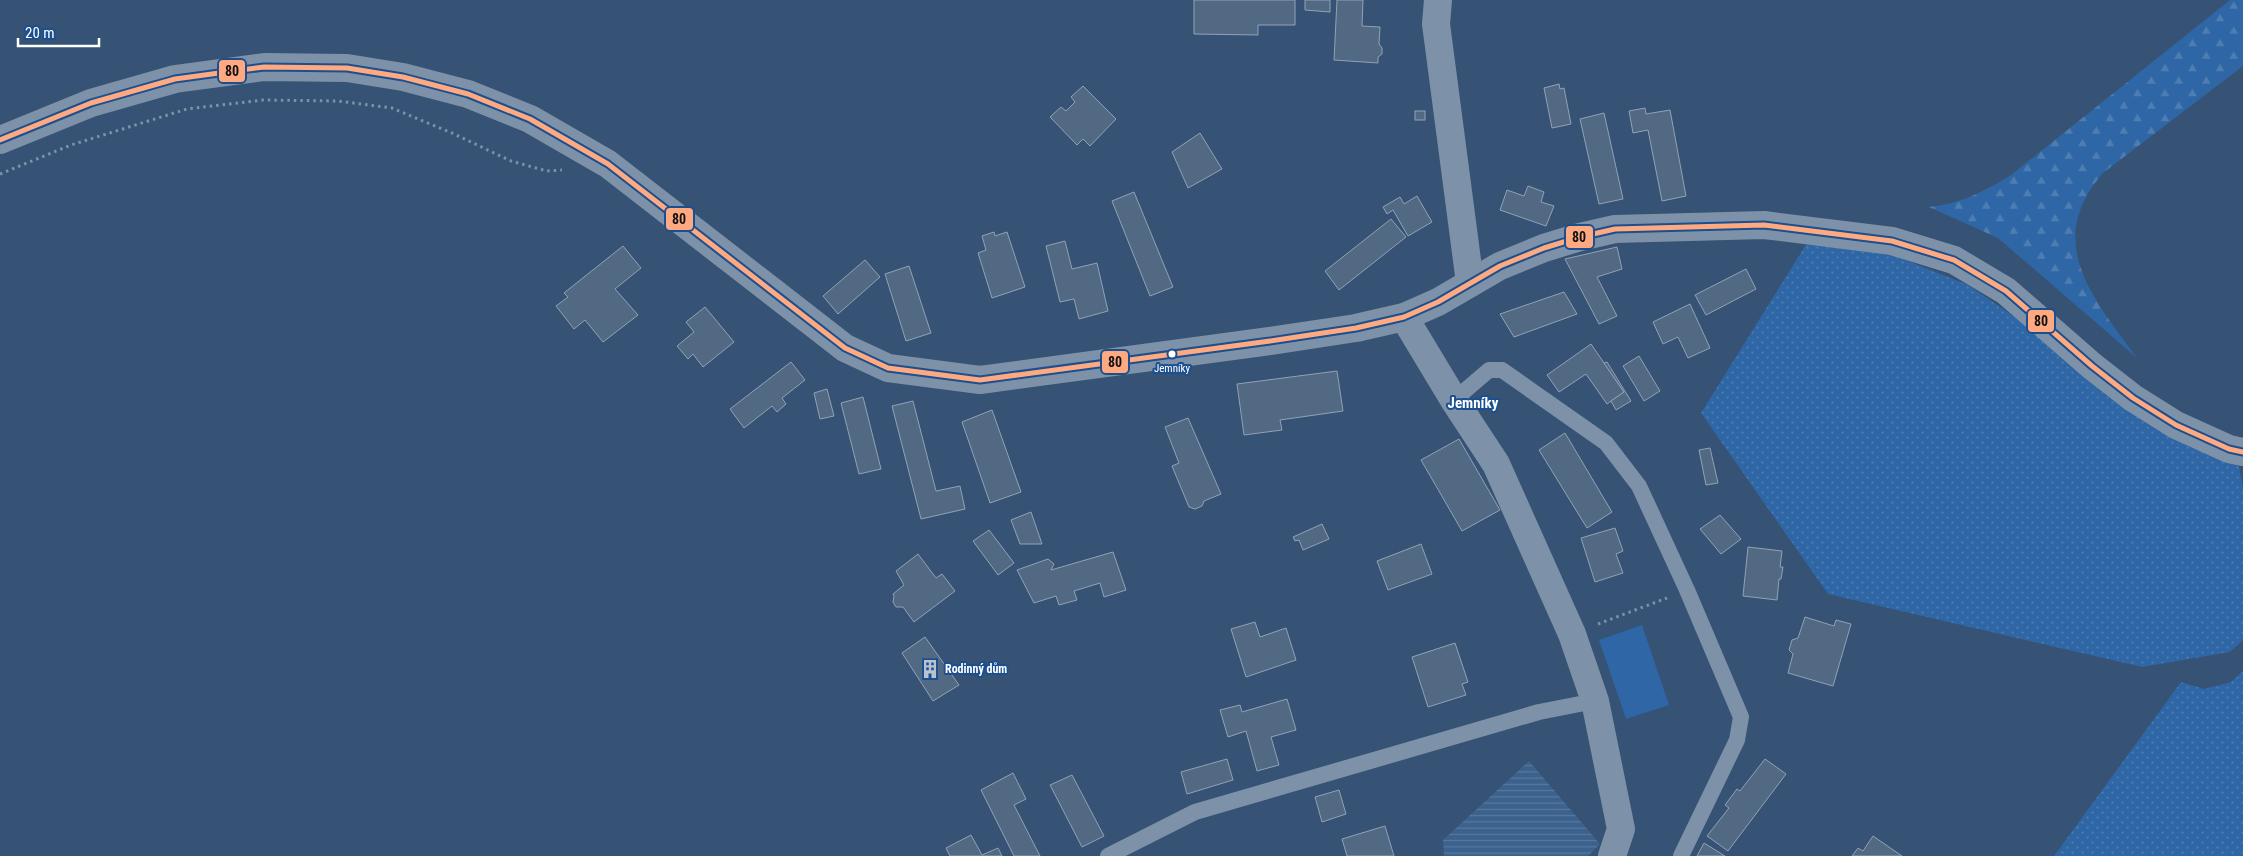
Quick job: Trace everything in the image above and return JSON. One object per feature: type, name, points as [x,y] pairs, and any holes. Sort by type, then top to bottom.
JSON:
[{"type":"street","points":[[1438,0],[1436,24],[1470,283]]},
{"type":"street","points":[[0,140],[92,103],[175,79],[264,67],[347,68],[403,77],[468,94],[530,119],[608,164],[845,348],[888,368],[980,380],[1270,341],[1356,328],[1404,317],[1438,302],[1500,266],[1544,248],[1615,229],[1764,224],[1892,241],[1954,260],[2006,291],[2092,366],[2133,398],[2176,424],[2229,448],[2243,452]]},
{"type":"street","points":[[1404,317],[1454,400],[1496,464],[1572,634],[1595,701],[1621,829],[1612,856]]},
{"type":"lane","points":[[1454,400],[1489,370],[1502,370],[1606,444],[1639,486],[1742,717],[1737,740],[1681,856]]},
{"type":"lane","points":[[1108,856],[1195,812],[1539,712],[1595,701]]},
{"type":"path","points":[[0,174],[71,145],[187,109],[263,100],[338,101],[392,108],[452,133],[511,161],[547,171],[566,170]]},
{"type":"path","points":[[1572,634],[1687,590]]},
{"type":"green space","points":[[2230,0],[2243,0],[2243,66],[2103,173],[2085,198],[2077,223],[2076,246],[2081,269],[2091,291],[2137,358],[1998,238],[1929,207],[1962,200],[2011,175]]},
{"type":"green space","points":[[1807,243],[1895,256],[1968,285],[2019,320],[2107,396],[2178,439],[2239,466],[2243,489],[2243,640],[2230,652],[2142,667],[1828,594],[1701,413]]},
{"type":"green space","points":[[1642,625],[1669,705],[1626,719],[1599,640]]},
{"type":"green space","points":[[2243,671],[2243,856],[2054,856],[2181,682],[2204,689],[2231,682]]},
{"type":"shaded area","points":[[1529,761],[1600,844],[1588,856],[1444,856],[1443,840]]},
{"type":"building","points":[[1194,0],[1295,0],[1295,25],[1258,25],[1258,35],[1194,34]]},
{"type":"building","points":[[1305,0],[1330,0],[1330,12],[1305,10]]},
{"type":"building","points":[[1337,0],[1363,0],[1362,26],[1380,27],[1379,44],[1382,48],[1382,54],[1378,57],[1378,63],[1334,60]]},
{"type":"building","points":[[1559,84],[1560,89],[1564,88],[1571,124],[1552,128],[1544,88]]},
{"type":"building","points":[[1083,86],[1116,119],[1090,146],[1083,139],[1077,145],[1050,117],[1061,107],[1066,111],[1075,102],[1071,97]]},
{"type":"building","points":[[1645,108],[1646,114],[1670,110],[1686,196],[1662,201],[1648,130],[1633,133],[1629,111]]},
{"type":"building","points":[[1415,111],[1425,111],[1425,120],[1415,120]]},
{"type":"building","points":[[1604,113],[1623,199],[1599,204],[1580,119]]},
{"type":"building","points":[[1200,133],[1222,169],[1188,188],[1172,152]]},
{"type":"building","points":[[1528,186],[1544,192],[1541,202],[1554,206],[1546,226],[1500,210],[1507,190],[1524,196]]},
{"type":"building","points":[[1134,192],[1173,287],[1150,296],[1112,201]]},
{"type":"building","points":[[1417,196],[1432,222],[1408,236],[1393,210],[1387,214],[1383,207],[1400,197],[1404,204]]},
{"type":"building","points":[[1391,219],[1406,237],[1339,290],[1325,271]]},
{"type":"building","points":[[994,232],[995,236],[1007,232],[1025,287],[992,298],[978,253],[986,250],[982,236]]},
{"type":"building","points":[[1065,241],[1072,269],[1097,263],[1108,311],[1079,319],[1074,299],[1060,302],[1046,246]]},
{"type":"building","points":[[623,246],[641,268],[615,289],[638,315],[603,342],[585,320],[574,329],[556,306],[568,297],[564,293]]},
{"type":"building","points":[[1617,247],[1622,269],[1597,277],[1617,316],[1599,324],[1565,259]]},
{"type":"building","points":[[865,260],[880,277],[838,314],[823,296]]},
{"type":"building","points":[[909,266],[931,333],[906,341],[885,274]]},
{"type":"building","points":[[1746,269],[1756,289],[1706,315],[1695,295]]},
{"type":"building","points":[[1564,292],[1577,314],[1514,337],[1500,314]]},
{"type":"building","points":[[1690,304],[1710,348],[1688,358],[1678,337],[1663,344],[1653,322]]},
{"type":"building","points":[[705,307],[734,342],[703,367],[693,354],[688,359],[677,346],[694,332],[686,322]]},
{"type":"building","points":[[1591,344],[1624,392],[1607,404],[1586,374],[1559,392],[1547,375]]},
{"type":"building","points":[[1639,356],[1660,391],[1644,401],[1623,366]]},
{"type":"building","points":[[791,362],[805,380],[782,398],[786,404],[777,412],[772,406],[744,428],[730,409]]},
{"type":"building","points":[[1607,362],[1631,401],[1616,410],[1611,401],[1624,392],[1604,363]]},
{"type":"building","points":[[1337,371],[1343,411],[1280,420],[1282,430],[1244,435],[1237,384]]},
{"type":"building","points":[[827,389],[834,416],[820,419],[814,393]]},
{"type":"building","points":[[863,397],[881,469],[859,474],[841,403]]},
{"type":"building","points":[[913,401],[936,491],[960,486],[965,509],[921,519],[892,406]]},
{"type":"building","points":[[992,410],[1021,492],[990,503],[962,422]]},
{"type":"building","points":[[1188,418],[1221,494],[1204,501],[1202,506],[1195,509],[1189,507],[1172,466],[1179,463],[1165,427]]},
{"type":"building","points":[[1565,433],[1612,512],[1587,528],[1539,450]]},
{"type":"building","points":[[1459,439],[1500,510],[1462,531],[1421,460]]},
{"type":"building","points":[[1710,448],[1718,483],[1706,485],[1699,450]]},
{"type":"building","points":[[1031,512],[1042,544],[1020,544],[1011,520]]},
{"type":"building","points":[[1720,515],[1741,539],[1721,554],[1700,529]]},
{"type":"building","points":[[1322,524],[1329,539],[1303,550],[1299,540],[1295,541],[1293,537]]},
{"type":"building","points":[[1615,528],[1623,551],[1616,554],[1623,573],[1595,582],[1581,538]]},
{"type":"building","points":[[989,530],[1014,563],[998,575],[973,541]]},
{"type":"building","points":[[1421,544],[1432,574],[1388,590],[1377,561]]},
{"type":"building","points":[[1748,547],[1782,551],[1780,567],[1783,567],[1781,579],[1779,579],[1777,600],[1743,596]]},
{"type":"building","points":[[1113,552],[1126,590],[1104,597],[1100,583],[1074,591],[1077,600],[1059,605],[1056,596],[1034,603],[1017,570],[1048,559],[1054,564],[1051,570]]},
{"type":"building","points":[[918,554],[936,578],[942,574],[955,591],[914,622],[903,607],[896,607],[893,602],[893,594],[904,585],[896,571]]},
{"type":"building","points":[[1805,617],[1834,626],[1836,620],[1851,624],[1833,686],[1788,673],[1793,654],[1789,650],[1792,640],[1798,638]]},
{"type":"building","points":[[1255,622],[1260,637],[1286,628],[1296,660],[1246,677],[1231,629]]},
{"type":"building","name":"Rodinný dům","points":[[925,637],[959,685],[933,701],[902,653]]},
{"type":"building","points":[[1455,643],[1468,682],[1462,684],[1466,695],[1428,707],[1412,657]]},
{"type":"building","points":[[1287,699],[1296,730],[1271,737],[1279,765],[1257,771],[1246,731],[1228,737],[1220,710],[1240,705],[1242,712]]},
{"type":"building","points":[[1227,759],[1233,780],[1187,794],[1181,772]]},
{"type":"building","points":[[1765,759],[1786,774],[1728,851],[1707,836],[1729,808],[1725,805],[1737,789],[1740,791]]},
{"type":"building","points":[[1013,773],[1026,799],[1014,805],[1040,856],[1014,856],[981,790]]},
{"type":"building","points":[[1072,775],[1104,836],[1082,847],[1050,785]]},
{"type":"building","points":[[1339,790],[1346,814],[1322,822],[1315,797]]},
{"type":"building","points":[[1385,826],[1394,856],[1347,856],[1342,839]]},
{"type":"building","points":[[971,835],[982,855],[998,848],[1002,856],[950,856],[946,848]]},
{"type":"building","points":[[1873,836],[1902,856],[1852,856],[1858,848],[1863,851]]},
{"type":"building","points":[[1704,843],[1725,856],[1697,856]]},
{"type":"transit line","name":"80","points":[[0,140],[91,103],[175,79],[264,67],[347,68],[403,77],[468,94],[530,119],[608,164],[845,348],[888,368],[980,380],[1270,341],[1356,328],[1404,317],[1438,302],[1500,266],[1544,248],[1615,229],[1764,225],[1892,241],[1954,260],[2006,291],[2092,366],[2133,398],[2176,425],[2229,449],[2243,452]]},
{"type":"place","name":"Jemníky","points":[[1172,354]]},
{"type":"place","name":"Rodinný dům","points":[[930,669]]},
{"type":"district","name":"Jemníky","points":[[1473,403]]}]
